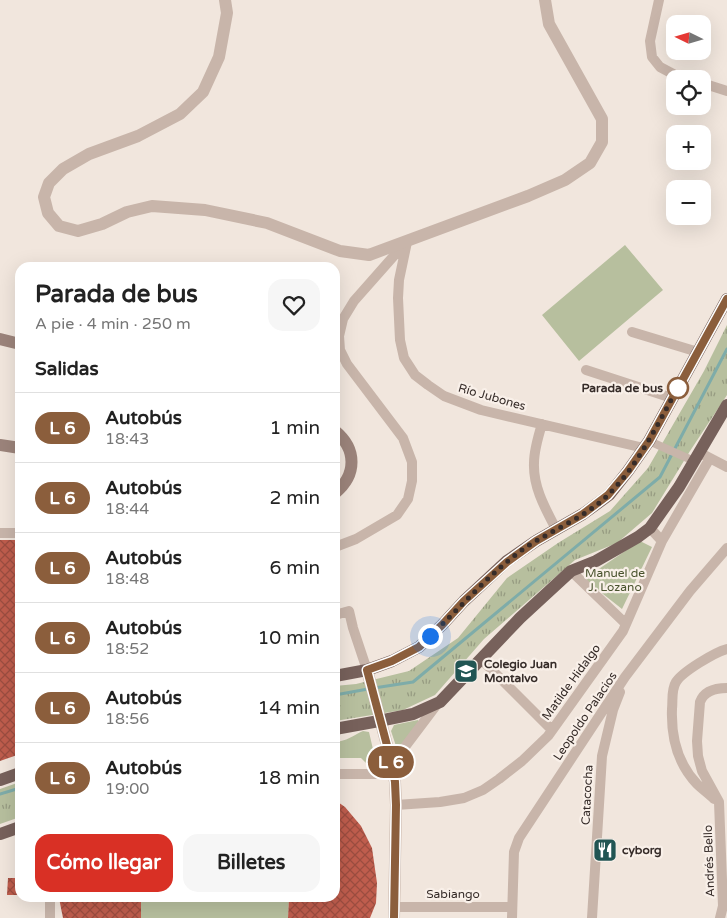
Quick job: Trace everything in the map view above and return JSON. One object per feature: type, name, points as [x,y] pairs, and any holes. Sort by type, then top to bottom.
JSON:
[{"type":"main road","points":[[340,676],[368,674],[419,647],[464,601],[507,562],[536,541],[583,514],[608,495],[647,444],[727,299]]},
{"type":"main road","points":[[0,339],[15,343]]},
{"type":"main road","points":[[340,727],[378,716],[412,714],[440,702],[520,618],[571,571],[596,561],[650,528],[701,457],[727,405]]},
{"type":"main road","points":[[340,434],[348,447],[352,460],[350,476],[340,489]]},
{"type":"main road","points":[[0,445],[15,447]]},
{"type":"main road","points":[[0,780],[15,776]]},
{"type":"main road","points":[[0,834],[15,829]]},
{"type":"street","points":[[225,0],[227,12],[219,57],[203,92],[180,114],[138,136],[89,154],[63,169],[49,183],[44,197],[48,213],[59,226],[78,231],[102,224],[127,212],[152,206],[204,210],[267,223],[340,251],[369,255],[566,180],[590,164],[602,142],[602,120],[549,24],[545,0]]},
{"type":"street","points":[[659,0],[650,41],[652,57],[660,67],[666,70]]},
{"type":"street","points":[[711,86],[727,91]]},
{"type":"street","points":[[340,545],[356,539],[397,516],[408,499],[412,481],[412,462],[403,438],[347,364],[340,350],[343,320],[354,301],[407,241]]},
{"type":"street","name":"Río Jubones","points":[[407,241],[399,280],[400,340],[404,358],[415,375],[444,396],[481,410],[647,444]]},
{"type":"street","points":[[632,332],[698,352]]},
{"type":"street","points":[[586,370],[672,398]]},
{"type":"street","points":[[542,424],[536,445],[534,477],[541,500],[556,529]]},
{"type":"street","points":[[647,444],[701,457],[727,467]]},
{"type":"street","name":"Matilde Hidalgo","points":[[396,805],[440,802],[464,798],[482,790],[499,780],[548,736],[623,631],[701,457]]},
{"type":"street","points":[[650,528],[662,541]]},
{"type":"street","points":[[0,533],[15,533]]},
{"type":"street","name":"Leopoldo Palacios","points":[[512,918],[514,852],[519,838],[625,677],[690,591],[726,549]]},
{"type":"street","points":[[571,571],[626,624]]},
{"type":"street","points":[[340,614],[350,611],[353,628],[368,674],[392,764],[396,805],[395,913]]},
{"type":"street","points":[[723,802],[696,783],[684,767],[677,753],[672,725],[675,682],[681,675],[716,652],[727,649]]},
{"type":"street","points":[[481,659],[552,730]]},
{"type":"street","name":"Catacocha","points":[[592,918],[602,756],[613,710],[625,677]]},
{"type":"street","points":[[723,802],[702,771],[697,741],[702,697],[705,693],[717,688],[727,688]]},
{"type":"street","points":[[340,774],[378,774],[392,764],[440,702]]},
{"type":"street","name":"Andrés Bello","points":[[720,918],[725,906],[723,802]]},
{"type":"street","points":[[50,902],[50,918]]},
{"type":"street","name":"Sabiango","points":[[395,913],[512,907]]},
{"type":"green space","points":[[625,245],[663,290],[579,361],[542,315]]},
{"type":"green space","points":[[727,325],[727,395],[652,513],[617,543],[575,560],[484,639],[435,695],[403,710],[340,720],[340,686],[356,684],[409,671],[458,638],[507,578],[558,543],[610,511],[648,468],[704,371]]},
{"type":"green space","name":"Manuel de J. Lozano","points":[[640,541],[652,547],[622,609],[584,579]]},
{"type":"green space","points":[[418,720],[420,724],[397,749],[391,731],[394,725]]},
{"type":"green space","points":[[363,731],[369,732],[375,758],[374,764],[368,765],[361,758],[340,758],[340,741]]},
{"type":"green space","points":[[15,784],[15,819],[0,824],[0,789]]},
{"type":"green space","points":[[141,902],[289,902],[288,918],[141,918]]},
{"type":"building","points":[[0,540],[15,540],[15,756],[0,761]]},
{"type":"building","points":[[340,804],[361,826],[372,848],[377,883],[376,903],[370,918],[288,918],[289,902],[340,902]]},
{"type":"building","points":[[8,878],[15,878],[15,895],[7,895]]},
{"type":"building","points":[[60,902],[141,902],[141,918],[63,918]]},
{"type":"waterway","points":[[374,688],[413,682],[660,477],[727,349]]},
{"type":"waterway","points":[[340,694],[368,689]]},
{"type":"waterway","points":[[0,794],[15,790]]},
{"type":"bus line","points":[[394,918],[395,782],[367,670],[392,661],[419,647],[464,601],[507,562],[536,541],[583,514],[608,495],[649,441],[727,299]]},
{"type":"place","name":"Parada de bus","points":[[678,388]]},
{"type":"place","name":"Colegio Juan Montalvo","points":[[466,671]]},
{"type":"place","name":"cyborg","points":[[605,850]]},
{"type":"route","points":[[430,636],[464,601],[507,562],[536,541],[583,514],[608,495],[649,441],[681,382],[678,388]]}]
